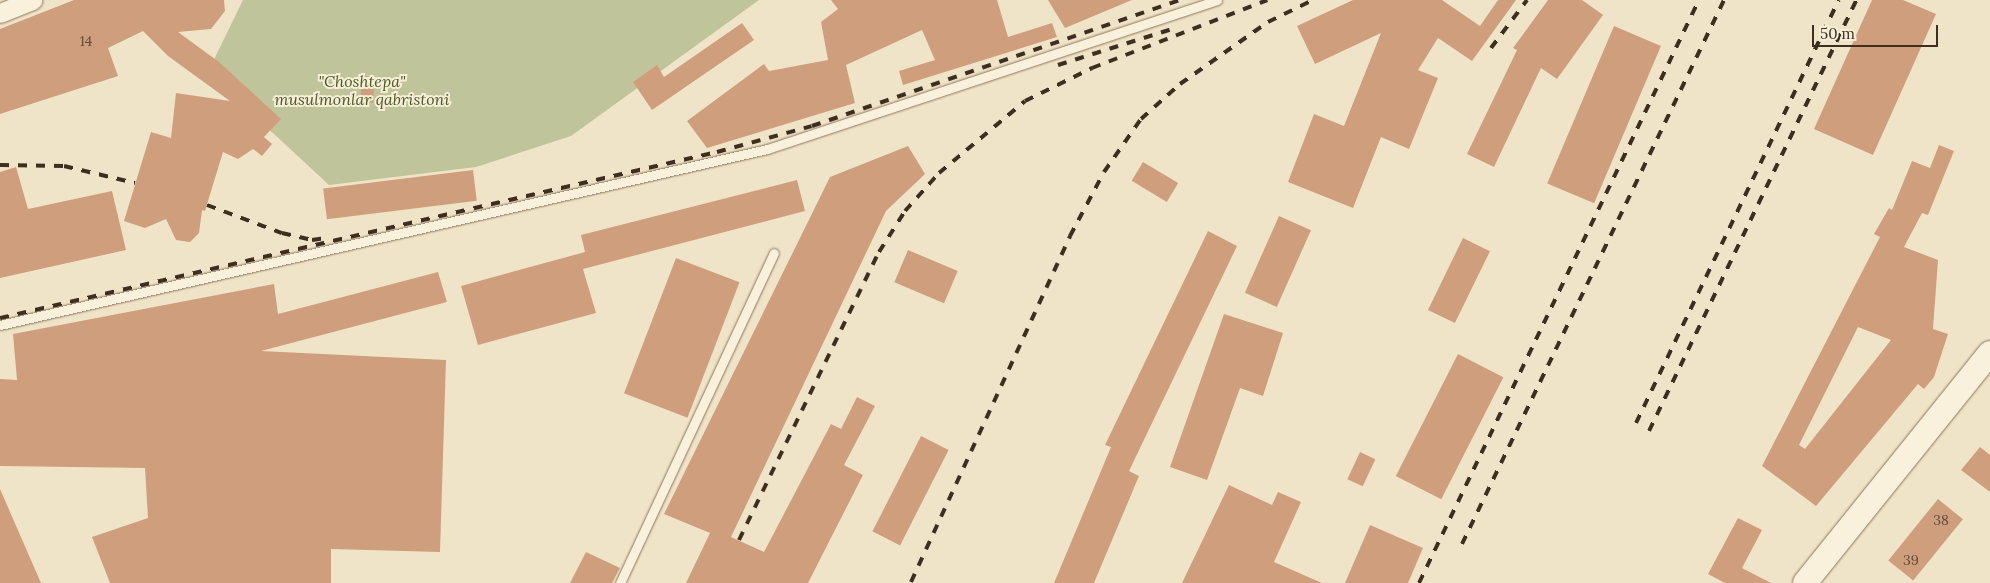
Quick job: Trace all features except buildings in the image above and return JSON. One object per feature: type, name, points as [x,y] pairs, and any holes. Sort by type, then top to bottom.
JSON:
[{"type":"street","points":[[0,12],[32,0]]},
{"type":"street","points":[[1805,583],[1990,353]]},
{"type":"lane","points":[[0,325],[767,149],[1217,0]]},
{"type":"lane","points":[[620,583],[774,253]]},
{"type":"green space","name":"\"Choshtepa\" musulmonlar qabristoni","points":[[243,0],[759,0],[571,136],[476,167],[329,185],[273,133],[204,80]]},
{"type":"railway","points":[[0,318],[717,152],[812,126],[1181,0]]},
{"type":"railway","points":[[739,540],[879,252],[905,211],[939,173],[1025,101],[1092,68],[1267,0]]},
{"type":"railway","points":[[911,582],[1070,236],[1104,172],[1141,119],[1180,84],[1268,22],[1313,0]]},
{"type":"railway","points":[[1491,48],[1527,0]]},
{"type":"railway","points":[[1419,583],[1699,0]]},
{"type":"railway","points":[[1462,544],[1724,0]]},
{"type":"railway","points":[[1636,423],[1839,0]]},
{"type":"railway","points":[[1649,431],[1856,0]]},
{"type":"railway","points":[[1058,65],[1175,28]]},
{"type":"railway","points":[[0,165],[64,166],[135,183]]},
{"type":"railway","points":[[207,205],[282,233],[312,240],[326,238]]}]
